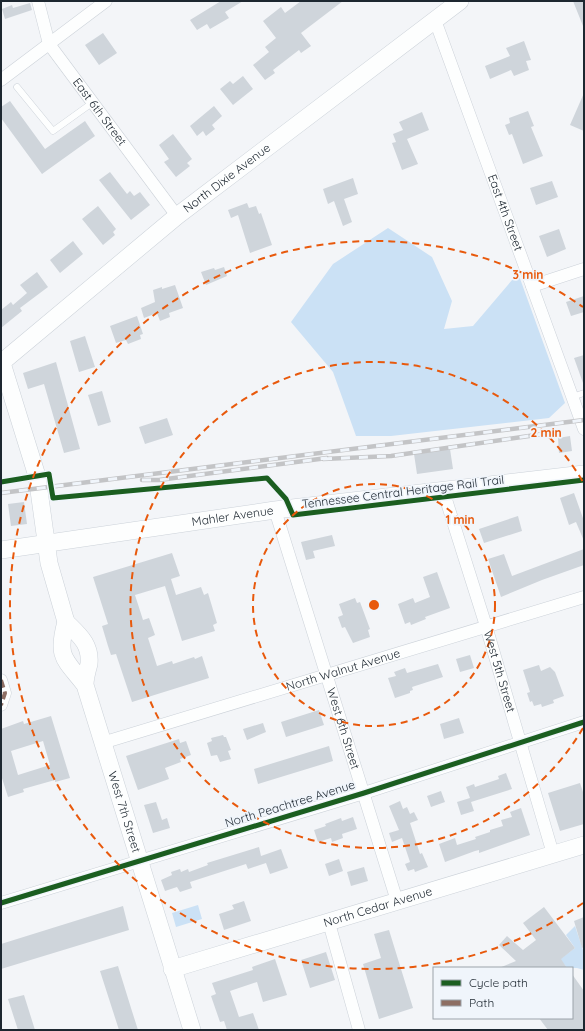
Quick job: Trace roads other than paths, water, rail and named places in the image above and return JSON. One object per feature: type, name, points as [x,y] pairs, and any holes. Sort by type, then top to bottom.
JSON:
[{"type":"street","name":"East 6th Street","points":[[38,1],[49,44],[176,216]]},
{"type":"street","points":[[1,80],[106,1]]},
{"type":"street","name":"North Dixie Avenue","points":[[1,362],[176,216],[460,1]]},
{"type":"street","name":"East 4th Street","points":[[435,20],[532,286],[578,395],[584,428]]},
{"type":"street","points":[[532,286],[584,269]]},
{"type":"street","name":"West 7th Street","points":[[1,362],[37,476],[49,563],[66,622],[63,635],[62,653],[65,662],[84,686],[192,1030]]},
{"type":"street","name":"Mahler Avenue","points":[[1,550],[276,510],[584,474]]},
{"type":"street","name":"West 5th Street","points":[[443,490],[486,626],[553,854]]},
{"type":"street","name":"West 6th Street","points":[[276,510],[397,901]]},
{"type":"street","name":"North Walnut Avenue","points":[[102,744],[584,597]]},
{"type":"street","name":"West 7th Street","points":[[66,622],[81,636],[90,654],[84,686]]},
{"type":"street","points":[[1,680],[5,693],[1,705]]},
{"type":"street","name":"North Peachtree Avenue","points":[[1,903],[364,793],[584,722]]},
{"type":"street","name":"North Cedar Avenue","points":[[172,968],[584,845]]},
{"type":"street","points":[[329,922],[359,1030]]},
{"type":"lane","points":[[17,87],[53,131],[92,103]]},
{"type":"railway","points":[[1,493],[584,420]]},
{"type":"railway","points":[[323,459],[391,456],[543,434]]},
{"type":"railway","points":[[142,480],[159,480],[327,458]]}]
